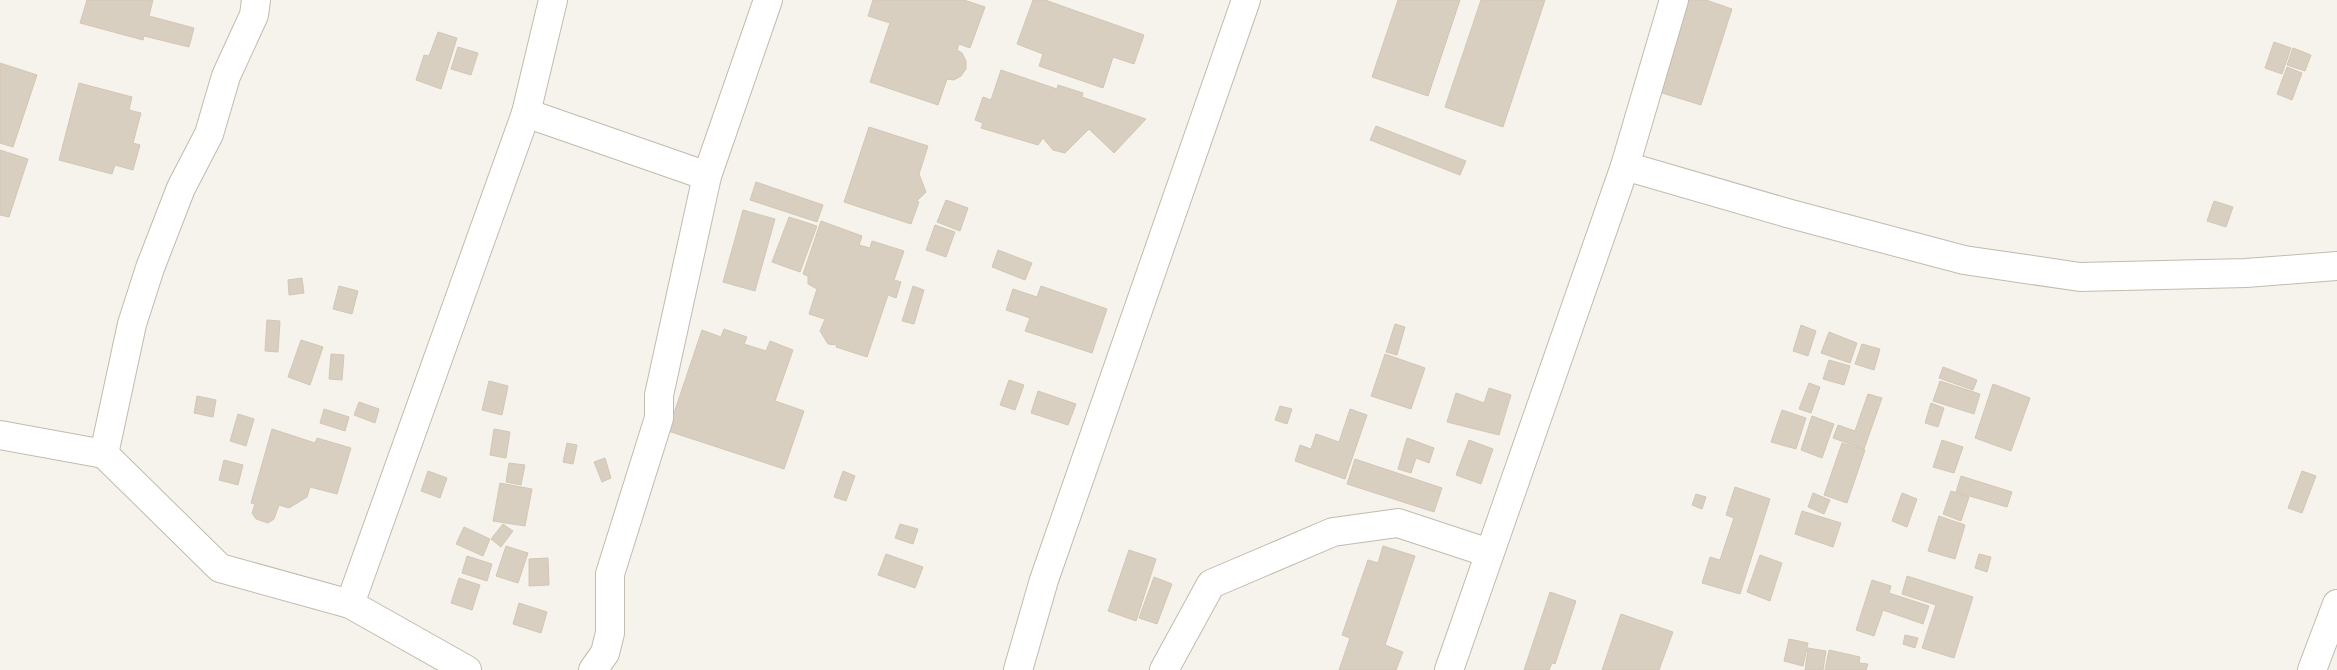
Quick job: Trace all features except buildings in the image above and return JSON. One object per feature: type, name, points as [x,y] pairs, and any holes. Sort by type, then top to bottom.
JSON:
[{"type":"street","points":[[104,454],[132,324],[150,268],[181,188],[209,134],[226,76],[254,15],[256,0]]},
{"type":"street","points":[[350,604],[526,113],[553,0]]},
{"type":"street","points":[[594,670],[605,653],[608,640],[610,574],[659,418],[659,395],[707,176],[768,0]]},
{"type":"street","points":[[1018,670],[1044,580],[1246,0]]},
{"type":"street","points":[[1449,670],[1625,166],[1674,0]]},
{"type":"street","points":[[526,113],[707,176]]},
{"type":"street","points":[[1625,166],[1787,213],[1964,260],[2080,277],[2246,273],[2337,266]]},
{"type":"street","points":[[0,435],[104,454],[220,568],[350,604],[467,670]]},
{"type":"street","points":[[1164,670],[1211,584],[1334,532],[1398,523],[1490,553]]},
{"type":"street","points":[[2312,670],[2337,604]]}]
